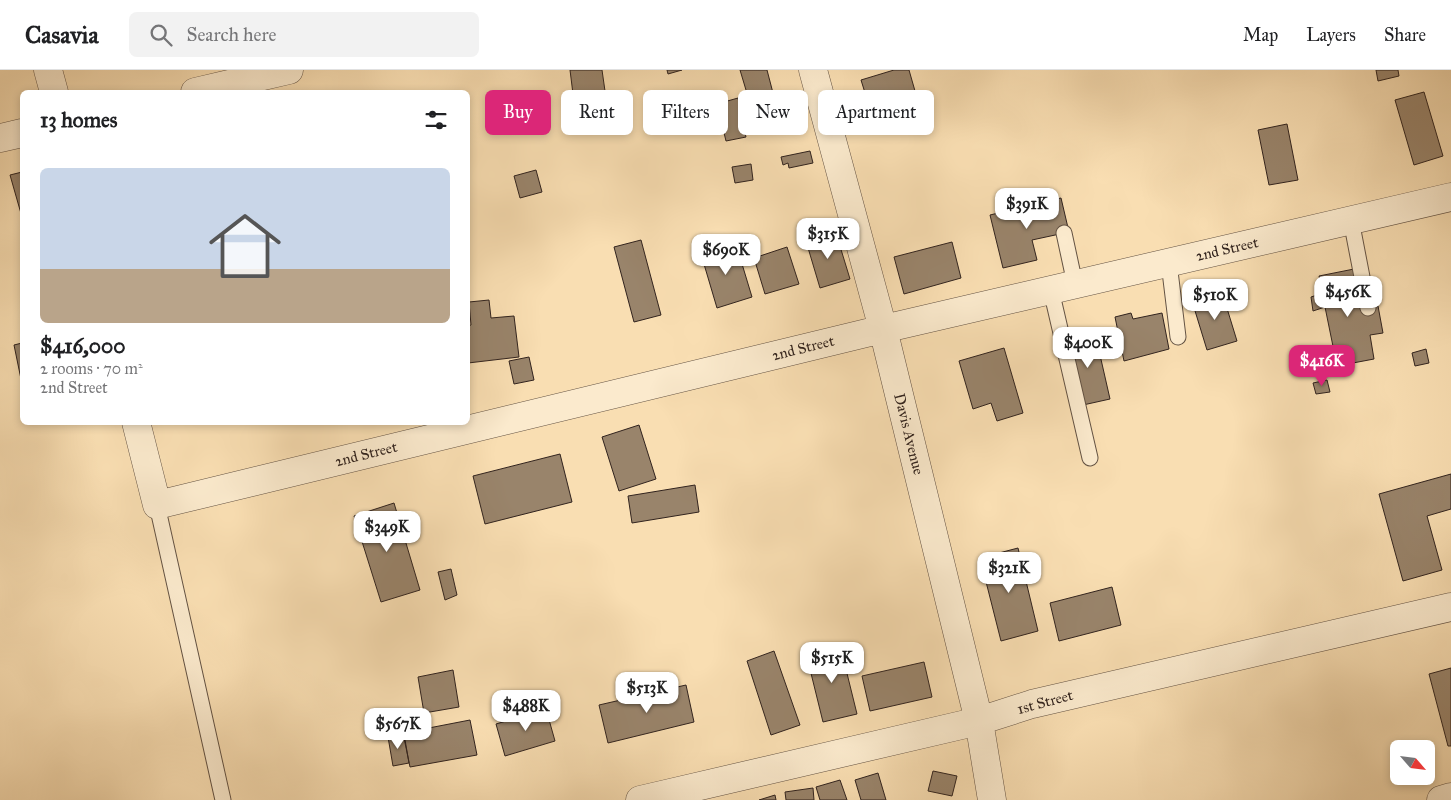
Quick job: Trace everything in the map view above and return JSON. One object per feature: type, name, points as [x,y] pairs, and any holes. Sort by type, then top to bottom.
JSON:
[{"type":"street","points":[[48,70],[53,90]]},
{"type":"street","points":[[204,90],[289,70]]},
{"type":"street","name":"Davis Avenue","points":[[813,70],[883,329],[979,721],[992,800]]},
{"type":"street","points":[[0,138],[20,133]]},
{"type":"street","name":"2nd Street","points":[[157,505],[883,329],[1451,197]]},
{"type":"street","points":[[137,425],[157,505]]},
{"type":"street","name":"1st Street","points":[[640,800],[979,721],[1032,704],[1451,607]]},
{"type":"street","points":[[1441,800],[1451,797]]},
{"type":"lane","points":[[1351,220],[1368,308]]},
{"type":"lane","points":[[1064,234],[1063,287],[1090,458]]},
{"type":"lane","points":[[1169,263],[1178,337]]},
{"type":"lane","points":[[157,505],[223,800]]},
{"type":"building","points":[[570,70],[602,70],[605,90],[572,90]]},
{"type":"building","points":[[667,70],[682,70],[668,74]]},
{"type":"building","points":[[740,70],[767,70],[772,90],[746,90]]},
{"type":"building","points":[[894,70],[909,70],[915,90],[864,90],[861,80]]},
{"type":"building","points":[[1376,70],[1398,70],[1399,76],[1378,81]]},
{"type":"building","points":[[1424,92],[1443,156],[1414,165],[1395,100]]},
{"type":"building","points":[[738,98],[738,135],[746,135],[746,137],[726,141],[725,135],[728,135],[728,101]]},
{"type":"building","points":[[1287,124],[1298,180],[1269,185],[1258,130]]},
{"type":"building","points":[[810,151],[813,163],[789,168],[788,163],[783,165],[781,157]]},
{"type":"building","points":[[751,164],[753,180],[735,183],[732,167]]},
{"type":"building","points":[[536,170],[542,192],[520,198],[514,176]]},
{"type":"building","points":[[20,172],[20,210],[10,175]]},
{"type":"building","points":[[1061,198],[1069,232],[1032,240],[1037,260],[1003,268],[990,215]]},
{"type":"building","points":[[836,233],[850,279],[820,288],[806,241]]},
{"type":"building","points":[[641,240],[661,315],[634,322],[614,247]]},
{"type":"building","points":[[952,242],[961,278],[904,294],[894,257]]},
{"type":"building","points":[[736,244],[752,297],[717,308],[701,254]]},
{"type":"building","points":[[787,247],[799,284],[765,294],[754,258]]},
{"type":"building","points":[[1354,269],[1363,310],[1378,306],[1383,333],[1370,335],[1374,359],[1337,366],[1325,307],[1313,311],[1311,297],[1323,293],[1319,276]]},
{"type":"building","points":[[1222,292],[1237,341],[1207,350],[1192,301]]},
{"type":"building","points":[[489,300],[491,318],[514,316],[519,357],[470,363],[470,302]]},
{"type":"building","points":[[1131,313],[1133,319],[1162,313],[1169,349],[1124,361],[1115,317]]},
{"type":"building","points":[[1095,333],[1110,399],[1083,405],[1066,340]]},
{"type":"building","points":[[20,344],[20,374],[14,345]]},
{"type":"building","points":[[1004,348],[1023,413],[997,421],[991,403],[973,409],[959,361]]},
{"type":"building","points":[[1426,349],[1429,363],[1415,366],[1412,353]]},
{"type":"building","points":[[529,357],[534,380],[514,384],[509,361]]},
{"type":"building","points":[[1327,380],[1330,392],[1316,394],[1313,383]]},
{"type":"building","points":[[639,425],[656,479],[619,491],[602,437]]},
{"type":"building","points":[[560,454],[572,502],[485,524],[473,476]]},
{"type":"building","points":[[1451,474],[1451,509],[1427,516],[1442,570],[1403,581],[1379,494]]},
{"type":"building","points":[[695,485],[699,512],[632,523],[628,496]]},
{"type":"building","points":[[394,503],[420,590],[381,602],[354,516]]},
{"type":"building","points":[[1018,548],[1038,631],[1001,641],[980,558]]},
{"type":"building","points":[[451,569],[457,595],[445,600],[438,572]]},
{"type":"building","points":[[1112,587],[1121,625],[1059,641],[1050,603]]},
{"type":"building","points":[[840,645],[857,714],[823,722],[806,653]]},
{"type":"building","points":[[774,651],[800,725],[771,735],[747,661]]},
{"type":"building","points":[[924,662],[932,697],[870,711],[862,676]]},
{"type":"building","points":[[1451,668],[1451,746],[1448,746],[1429,674]]},
{"type":"building","points":[[453,670],[459,707],[424,713],[418,677]]},
{"type":"building","points":[[686,685],[694,722],[608,743],[599,705]]},
{"type":"building","points":[[546,709],[555,741],[505,756],[496,724]]},
{"type":"building","points":[[470,720],[477,755],[410,767],[403,733]]},
{"type":"building","points":[[404,734],[409,763],[393,766],[388,737]]},
{"type":"building","points":[[933,771],[957,776],[952,796],[928,791]]},
{"type":"building","points":[[878,773],[886,800],[861,800],[855,780]]},
{"type":"building","points":[[840,780],[847,800],[820,800],[816,787]]},
{"type":"building","points":[[813,788],[814,800],[786,800],[785,792]]},
{"type":"building","points":[[775,795],[776,800],[759,800]]}]
